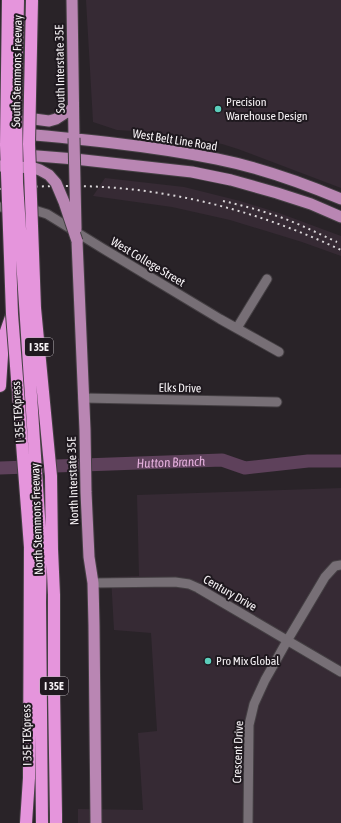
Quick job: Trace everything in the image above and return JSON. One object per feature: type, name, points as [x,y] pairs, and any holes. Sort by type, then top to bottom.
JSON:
[{"type":"highway","name":"South Stemmons Freeway","points":[[3,149],[8,0]]},
{"type":"highway","name":"I 35E TEXpress","points":[[18,0],[16,98],[17,183],[41,548],[40,610],[42,823]]},
{"type":"highway","name":"South Stemmons Freeway","points":[[29,144],[32,0]]},
{"type":"highway","name":"North Stemmons Freeway","points":[[26,823],[41,548],[51,476],[35,308],[29,144]]},
{"type":"highway","name":"North Stemmons Freeway","points":[[3,149],[12,314],[41,548],[54,595],[54,692],[57,820]]},
{"type":"highway","points":[[0,386],[3,340],[12,314]]},
{"type":"main road","name":"South Interstate 35E","points":[[72,0],[74,138]]},
{"type":"main road","points":[[0,115],[49,121],[56,119],[73,108]]},
{"type":"main road","name":"West Belt Line Road","points":[[0,132],[74,138],[179,152],[217,159],[249,167],[338,198]]},
{"type":"main road","name":"North Interstate 35E","points":[[74,138],[86,492],[89,557],[93,584],[96,823]]},
{"type":"main road","points":[[3,149],[74,159],[192,172],[247,184],[292,198],[329,211],[341,217]]},
{"type":"main road","points":[[0,166],[34,168],[49,175],[56,183],[77,241]]},
{"type":"main road","points":[[329,211],[338,198]]},
{"type":"street","name":"West College Street","points":[[0,207],[31,209],[47,214],[279,352]]},
{"type":"street","points":[[237,328],[267,279]]},
{"type":"street","name":"Elks Drive","points":[[83,398],[277,402]]},
{"type":"street","name":"Crescent Drive","points":[[248,823],[249,725],[254,704],[287,641],[325,577],[335,566],[341,565]]},
{"type":"street","name":"Century Drive","points":[[93,584],[175,582],[189,584],[341,672]]},
{"type":"shaded area","points":[[86,0],[341,0],[341,188],[222,144],[150,132],[117,130],[93,122]]},
{"type":"shaded area","points":[[105,178],[184,187],[240,201],[279,213],[341,236],[341,256],[302,242],[230,220],[172,207],[93,196]]},
{"type":"shaded area","points":[[341,488],[341,823],[78,823],[78,809],[143,810],[138,733],[157,731],[151,633],[114,630],[111,577],[139,576],[137,495]]},
{"type":"waterway","name":"Hutton Branch","points":[[0,468],[222,460],[245,468],[308,461],[341,461]]},
{"type":"railway","points":[[0,189],[52,186],[91,186],[165,194],[226,207],[255,216],[313,237],[341,250]]},
{"type":"railway","points":[[223,201],[285,219],[337,242]]},
{"type":"place","name":"Precision Warehouse Design","points":[[218,109]]},
{"type":"place","name":"Pro Mix Global","points":[[208,661]]}]
